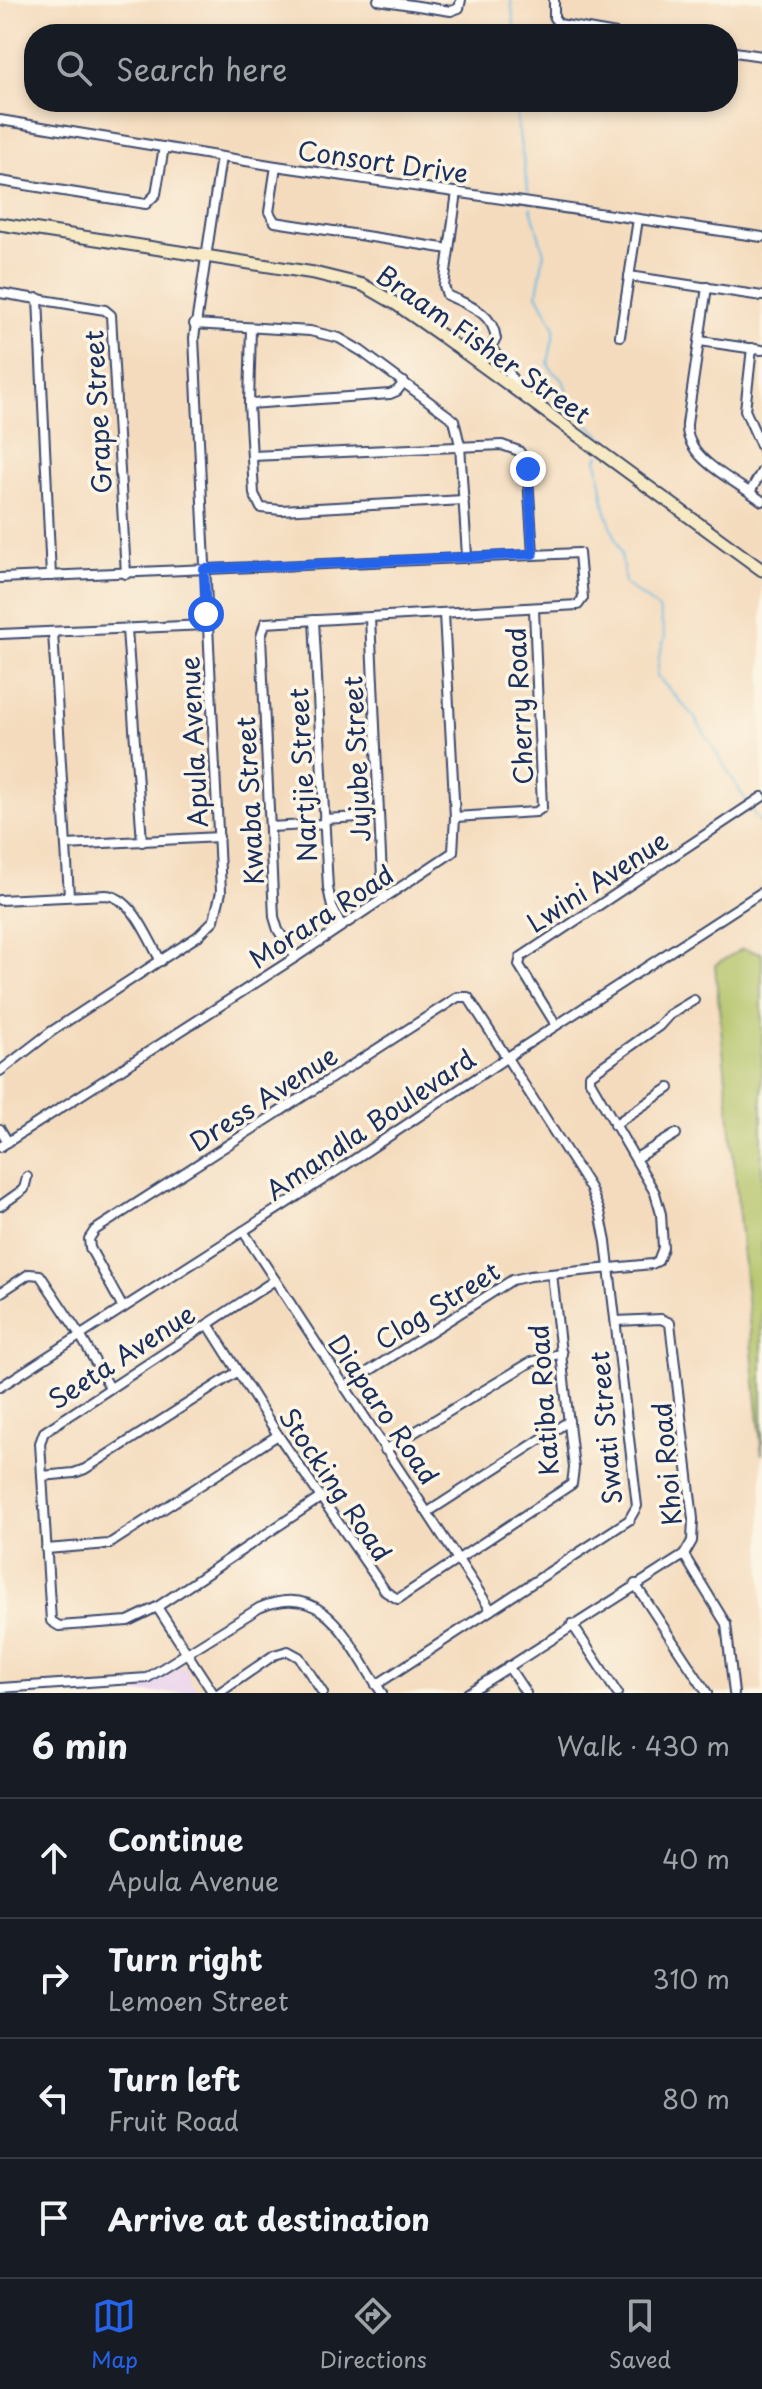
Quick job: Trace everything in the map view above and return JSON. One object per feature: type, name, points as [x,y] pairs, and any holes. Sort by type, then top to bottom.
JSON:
[{"type":"street","points":[[378,0],[451,11],[459,8],[461,0]]},
{"type":"street","points":[[554,0],[554,18],[559,24]]},
{"type":"street","points":[[738,52],[762,56]]},
{"type":"street","name":"Consort Drive","points":[[0,120],[276,166],[762,237]]},
{"type":"street","points":[[0,181],[146,204],[156,194],[164,147]]},
{"type":"street","name":"Apula Avenue","points":[[0,1071],[52,1031],[207,928],[216,916],[221,892],[219,837],[206,625],[194,324],[221,157]]},
{"type":"street","points":[[276,166],[269,212],[275,222],[449,249]]},
{"type":"street","points":[[457,192],[445,291],[490,320],[496,339],[478,363]]},
{"type":"street","points":[[620,336],[638,219]]},
{"type":"street","name":"Braam Fisher Street","points":[[0,224],[314,273],[363,285],[396,304],[762,570]]},
{"type":"street","points":[[629,276],[762,296]]},
{"type":"street","points":[[707,287],[687,431],[689,442],[694,450],[762,501]]},
{"type":"street","name":"Grape Street","points":[[0,293],[105,310],[112,318],[126,574]]},
{"type":"street","points":[[38,298],[51,576]]},
{"type":"street","points":[[194,324],[310,331],[339,338],[454,420],[460,445],[467,556]]},
{"type":"street","points":[[251,328],[249,404],[255,500],[261,508],[464,500]]},
{"type":"street","points":[[700,341],[757,349],[745,410],[762,448]]},
{"type":"street","points":[[491,347],[510,374],[519,394]]},
{"type":"street","points":[[249,404],[390,394],[404,382]]},
{"type":"street","points":[[252,456],[460,445],[513,448],[525,458],[528,469],[533,554]]},
{"type":"street","points":[[750,492],[762,471]]},
{"type":"street","points":[[0,578],[574,551],[581,557],[583,598],[578,605],[314,620]]},
{"type":"street","name":"Cherry Road","points":[[455,817],[536,812],[543,806],[534,609]]},
{"type":"street","name":"Morara Road","points":[[0,1129],[4,1145],[453,852],[455,817],[444,614]]},
{"type":"street","name":"Jujube Street","points":[[370,618],[383,899]]},
{"type":"street","name":"Kwaba Street","points":[[296,957],[278,930],[274,917],[261,637],[263,627],[269,622],[314,620]]},
{"type":"street","name":"Nartjie Street","points":[[314,620],[329,895],[341,925]]},
{"type":"street","points":[[0,634],[206,625]]},
{"type":"street","points":[[127,629],[142,842]]},
{"type":"street","points":[[53,632],[69,896]]},
{"type":"street","name":"Lwini Avenue","points":[[556,1025],[519,965],[521,957],[762,797]]},
{"type":"street","points":[[270,827],[378,816]]},
{"type":"street","points":[[66,845],[219,837]]},
{"type":"street","name":"Amandla Boulevard","points":[[0,1387],[762,892]]},
{"type":"street","points":[[0,900],[69,896],[118,898],[129,908],[161,961]]},
{"type":"street","name":"Dress Avenue","points":[[123,1308],[90,1248],[89,1239],[95,1230],[458,997],[466,996],[470,1000],[506,1058]]},
{"type":"street","points":[[676,1134],[636,1158],[614,1125],[590,1081],[590,1075],[659,1026],[669,1015],[694,1000]]},
{"type":"street","name":"Swati Street","points":[[376,1685],[629,1520],[636,1511],[604,1227],[595,1198],[506,1058]]},
{"type":"street","points":[[614,1125],[669,1088]]},
{"type":"street","name":"Clog Street","points":[[344,1387],[512,1280],[658,1261],[662,1254],[661,1214],[652,1185],[636,1158]]},
{"type":"street","points":[[0,1206],[24,1189],[27,1177]]},
{"type":"street","name":"Diaparo Road","points":[[243,1231],[491,1610]]},
{"type":"street","points":[[0,1293],[29,1274],[40,1275],[109,1386]]},
{"type":"street","name":"Katiba Road","points":[[459,1559],[572,1484],[574,1475],[569,1421],[552,1274]]},
{"type":"street","name":"Seeta Avenue","points":[[275,1280],[109,1386],[44,1432],[40,1443],[50,1615],[55,1625],[128,1621],[157,1607],[320,1498]]},
{"type":"street","name":"Khoi Road","points":[[616,1321],[661,1319],[670,1323],[693,1519],[692,1541],[684,1555],[726,1624],[734,1693]]},
{"type":"street","name":"Stocking Road","points":[[208,1324],[278,1435],[386,1592],[394,1598],[402,1597],[459,1559]]},
{"type":"street","points":[[385,1450],[531,1362],[562,1353]]},
{"type":"street","points":[[42,1476],[85,1469],[237,1372]]},
{"type":"street","points":[[428,1512],[569,1421]]},
{"type":"street","points":[[46,1549],[109,1544],[278,1435]]},
{"type":"street","points":[[468,1693],[684,1555]]},
{"type":"street","points":[[635,1584],[707,1693]]},
{"type":"street","points":[[0,1688],[140,1679],[158,1673],[259,1608],[274,1601],[293,1600],[309,1603],[331,1617],[382,1693]]},
{"type":"street","points":[[157,1607],[216,1693],[274,1655],[288,1651],[299,1657],[323,1693]]},
{"type":"street","points":[[572,1624],[617,1693]]},
{"type":"street","points":[[508,1666],[526,1693]]},
{"type":"shaded area","points":[[180,1666],[186,1668],[192,1684],[203,1693],[35,1693],[146,1687]]},
{"type":"green space","points":[[742,949],[762,953],[762,1455],[715,965]]},
{"type":"waterway","points":[[511,0],[514,24]]},
{"type":"waterway","points":[[516,112],[530,202]]},
{"type":"waterway","points":[[531,208],[544,253],[537,294],[555,328],[548,363],[563,380],[574,411],[607,441],[602,450]]},
{"type":"waterway","points":[[599,455],[597,459],[605,509],[621,553],[625,584],[659,609],[665,637],[657,676],[695,718],[748,804]]},
{"type":"waterway","points":[[751,810],[762,825]]},
{"type":"route","points":[[206,614],[204,569],[533,554],[528,469]]}]
